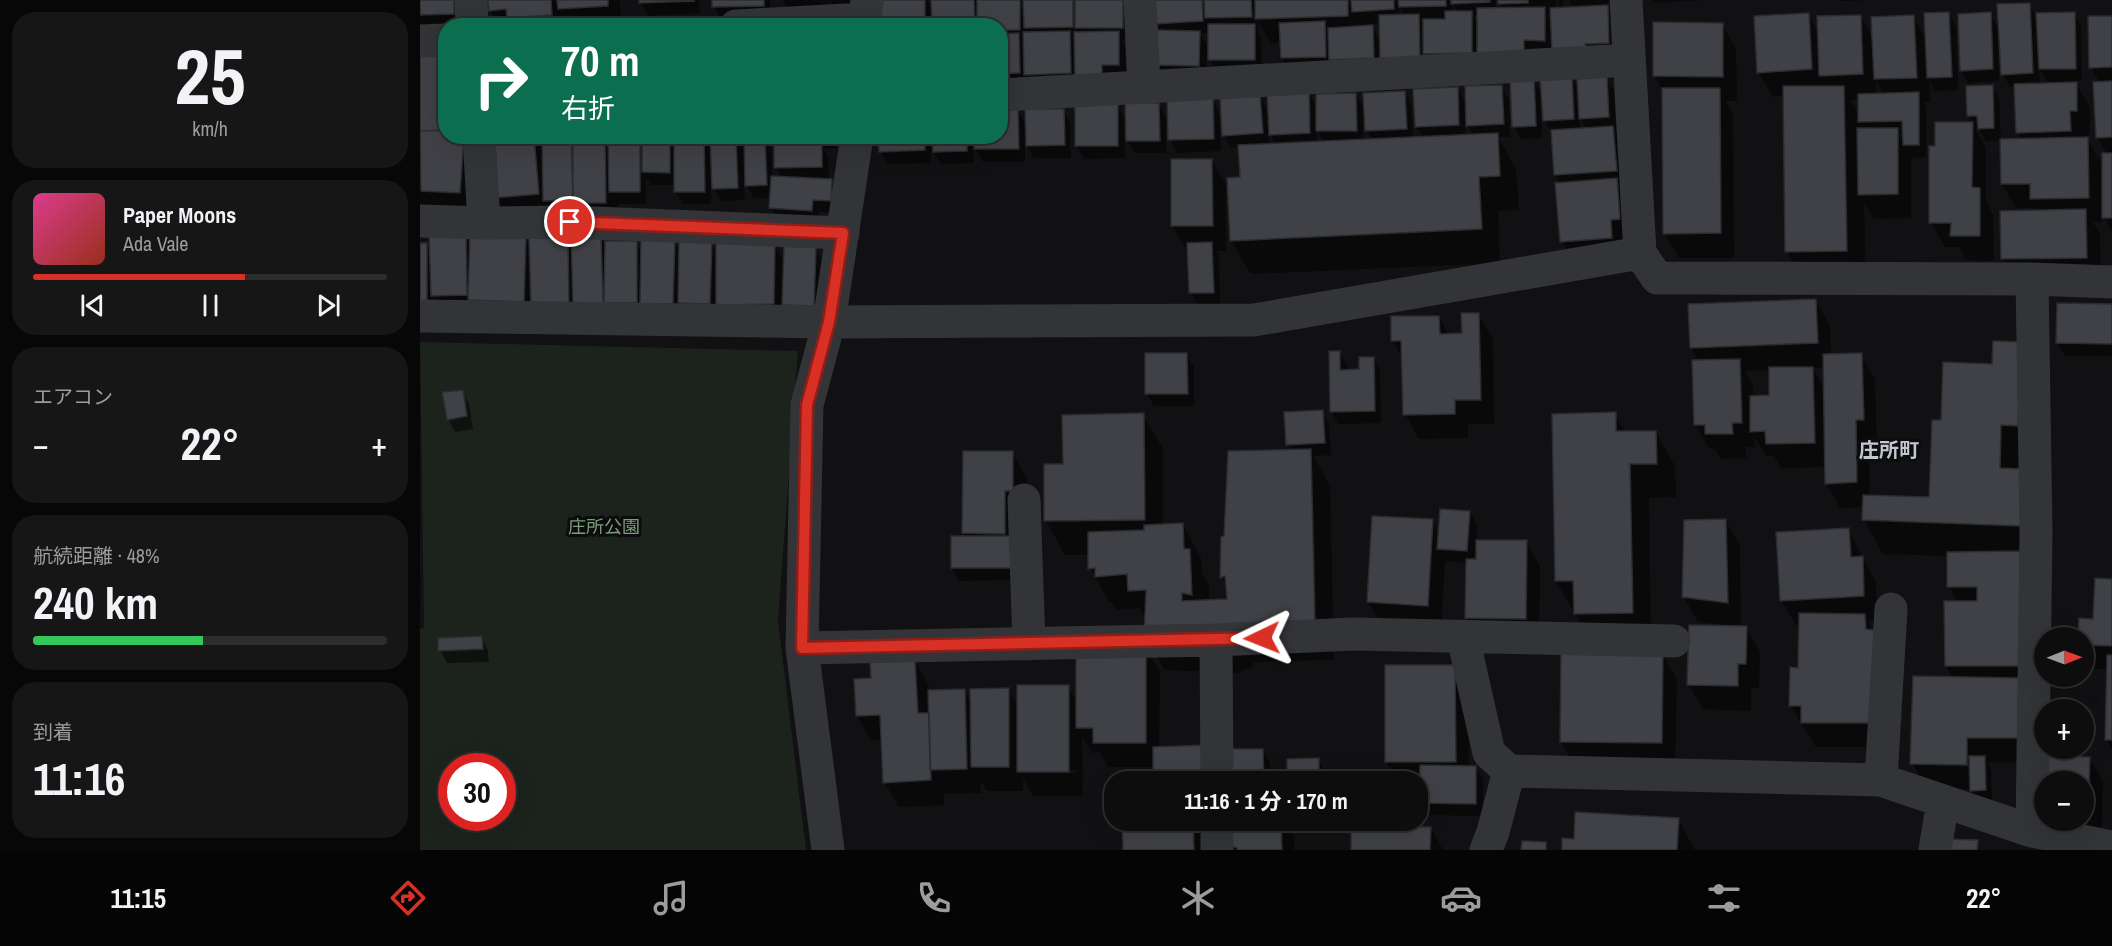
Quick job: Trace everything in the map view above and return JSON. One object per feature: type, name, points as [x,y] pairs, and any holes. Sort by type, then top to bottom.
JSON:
[{"type":"street","points":[[471,0],[472,18]]},
{"type":"street","points":[[1140,0],[1144,87]]},
{"type":"street","points":[[1626,0],[1640,253],[1657,278],[2032,279],[2112,282]]},
{"type":"street","points":[[831,18],[866,15]]},
{"type":"street","points":[[420,41],[438,40]]},
{"type":"street","points":[[1008,95],[1629,60]]},
{"type":"street","points":[[479,144],[484,223]]},
{"type":"street","points":[[828,850],[802,648],[807,405],[829,322],[856,144]]},
{"type":"street","points":[[420,221],[570,222],[843,233]]},
{"type":"street","points":[[420,316],[829,322],[1254,320],[1640,253]]},
{"type":"street","points":[[2032,279],[2036,532],[2032,831]]},
{"type":"street","points":[[1024,500],[1029,644]]},
{"type":"street","points":[[1881,780],[1892,609]]},
{"type":"street","points":[[802,648],[1216,640],[1354,634],[1674,641]]},
{"type":"street","points":[[1463,637],[1489,753],[1509,771],[1881,780],[2032,831],[2112,847]]},
{"type":"street","points":[[1216,640],[1217,771]]},
{"type":"street","points":[[1486,850],[1509,771]]},
{"type":"street","points":[[1935,850],[1943,801]]},
{"type":"street","points":[[1217,831],[1217,850]]},
{"type":"green space","name":"庄所公園","points":[[420,342],[798,351],[778,621],[806,850],[420,850],[420,629],[424,628]]},
{"type":"building","points":[[420,0],[454,0],[454,14],[420,15]]},
{"type":"building","points":[[488,0],[551,0],[552,15],[507,18],[506,9],[489,11]]},
{"type":"building","points":[[557,0],[608,0],[608,6],[558,9]]},
{"type":"building","points":[[639,0],[693,0],[694,1],[639,3]]},
{"type":"building","points":[[712,0],[764,0],[764,6],[712,7]]},
{"type":"building","points":[[879,0],[925,0],[925,18],[880,18]]},
{"type":"building","points":[[931,0],[974,0],[975,18],[932,18]]},
{"type":"building","points":[[977,0],[1020,0],[1020,30],[1008,30],[1008,18],[977,18]]},
{"type":"building","points":[[1023,0],[1073,0],[1073,27],[1024,28]]},
{"type":"building","points":[[1075,0],[1123,0],[1123,28],[1075,28]]},
{"type":"building","points":[[1154,0],[1202,0],[1203,21],[1155,24]]},
{"type":"building","points":[[1204,0],[1251,0],[1252,17],[1205,18]]},
{"type":"building","points":[[1255,0],[1348,0],[1348,16],[1255,19]]},
{"type":"building","points":[[1351,0],[1394,0],[1394,9],[1352,12]]},
{"type":"building","points":[[1398,0],[1446,0],[1446,6],[1399,7]]},
{"type":"building","points":[[1451,0],[1490,0],[1490,2],[1451,4]]},
{"type":"building","points":[[1498,0],[1528,0],[1528,3],[1498,4]]},
{"type":"building","points":[[2030,3],[2033,73],[2001,75],[1997,4]]},
{"type":"building","points":[[1608,5],[1609,43],[1585,44],[1586,50],[1552,52],[1550,8]]},
{"type":"building","points":[[1545,7],[1545,41],[1524,40],[1524,56],[1477,57],[1477,8]]},
{"type":"building","points":[[1445,11],[1472,11],[1472,53],[1423,54],[1423,19],[1445,19]]},
{"type":"building","points":[[1949,12],[1952,77],[1927,78],[1924,13]]},
{"type":"building","points":[[1991,12],[1993,69],[1960,71],[1958,14]]},
{"type":"building","points":[[2075,12],[2076,69],[2039,69],[2036,13]]},
{"type":"building","points":[[1809,13],[1812,69],[1757,73],[1754,16]]},
{"type":"building","points":[[1419,14],[1420,58],[1380,58],[1379,15]]},
{"type":"building","points":[[1861,15],[1863,74],[1819,76],[1817,16]]},
{"type":"building","points":[[1914,15],[1917,78],[1874,79],[1871,17]]},
{"type":"building","points":[[2088,16],[2112,16],[2112,67],[2089,68]]},
{"type":"building","points":[[1325,21],[1326,57],[1281,58],[1279,23]]},
{"type":"building","points":[[1653,22],[1723,23],[1723,77],[1653,76]]},
{"type":"building","points":[[1208,24],[1255,24],[1255,60],[1208,60]]},
{"type":"building","points":[[1373,25],[1374,58],[1329,60],[1328,28]]},
{"type":"building","points":[[1156,30],[1200,31],[1199,66],[1155,65]]},
{"type":"building","points":[[1070,31],[1071,73],[1024,75],[1023,32]]},
{"type":"building","points":[[1119,31],[1119,65],[1102,65],[1102,77],[1075,77],[1074,32]]},
{"type":"building","points":[[1019,33],[1020,73],[1008,74],[1008,34]]},
{"type":"building","points":[[438,54],[438,130],[420,131],[420,55]]},
{"type":"building","points":[[1572,74],[1574,119],[1543,121],[1540,76]]},
{"type":"building","points":[[1534,77],[1536,126],[1512,127],[1510,78]]},
{"type":"building","points":[[1607,77],[1609,117],[1579,119],[1577,79]]},
{"type":"building","points":[[2112,81],[2112,137],[2096,138],[2093,82]]},
{"type":"building","points":[[2077,82],[2077,111],[2070,111],[2071,131],[2016,133],[2014,84]]},
{"type":"building","points":[[1502,85],[1504,124],[1466,126],[1465,86]]},
{"type":"building","points":[[1993,85],[1994,128],[1978,129],[1977,116],[1967,116],[1966,86]]},
{"type":"building","points":[[1783,86],[1844,86],[1847,251],[1785,252]]},
{"type":"building","points":[[1458,87],[1459,125],[1415,127],[1413,89]]},
{"type":"building","points":[[1662,88],[1720,88],[1721,233],[1663,234]]},
{"type":"building","points":[[1309,90],[1310,133],[1269,135],[1267,92]]},
{"type":"building","points":[[1405,91],[1407,129],[1365,131],[1363,93]]},
{"type":"building","points":[[1919,92],[1919,145],[1903,145],[1902,121],[1858,122],[1858,94]]},
{"type":"building","points":[[1356,93],[1357,131],[1316,131],[1316,94]]},
{"type":"building","points":[[1260,94],[1263,133],[1222,136],[1220,96]]},
{"type":"building","points":[[1213,98],[1214,139],[1168,140],[1167,99]]},
{"type":"building","points":[[1075,103],[1118,103],[1118,146],[1075,146]]},
{"type":"building","points":[[1125,103],[1159,103],[1160,141],[1126,141]]},
{"type":"building","points":[[1008,109],[1018,109],[1019,149],[974,149],[974,144],[1008,144]]},
{"type":"building","points":[[1025,109],[1064,109],[1065,145],[1026,146]]},
{"type":"building","points":[[1935,122],[1973,122],[1972,187],[1980,188],[1980,236],[1950,236],[1951,223],[1929,223],[1929,146],[1935,146]]},
{"type":"building","points":[[1613,126],[1617,171],[1554,175],[1551,130]]},
{"type":"building","points":[[1857,128],[1898,128],[1898,194],[1858,195]]},
{"type":"building","points":[[438,130],[438,144],[463,144],[460,193],[421,191],[420,131]]},
{"type":"building","points":[[1498,133],[1500,176],[1479,177],[1482,229],[1230,241],[1227,178],[1240,177],[1238,145]]},
{"type":"building","points":[[2088,137],[2089,198],[2030,199],[2030,184],[2001,184],[2000,139]]},
{"type":"building","points":[[489,144],[535,144],[539,194],[493,198]]},
{"type":"building","points":[[542,144],[571,144],[573,200],[543,201]]},
{"type":"building","points":[[573,144],[605,144],[606,203],[573,203]]},
{"type":"building","points":[[608,144],[640,144],[640,192],[609,192]]},
{"type":"building","points":[[642,144],[670,144],[670,173],[642,172]]},
{"type":"building","points":[[674,144],[704,144],[705,192],[674,192]]},
{"type":"building","points":[[710,144],[736,144],[738,188],[712,189]]},
{"type":"building","points":[[744,144],[765,144],[767,185],[745,186]]},
{"type":"building","points":[[774,144],[822,144],[822,167],[774,168]]},
{"type":"building","points":[[878,144],[925,144],[925,150],[879,152]]},
{"type":"building","points":[[932,144],[967,144],[967,151],[933,152]]},
{"type":"building","points":[[2102,153],[2112,153],[2112,218],[2102,218]]},
{"type":"building","points":[[1171,159],[1212,159],[1213,226],[1171,226]]},
{"type":"building","points":[[771,176],[832,179],[831,201],[813,200],[812,211],[769,208]]},
{"type":"building","points":[[1617,178],[1620,219],[1611,220],[1612,238],[1560,242],[1555,183]]},
{"type":"building","points":[[2086,209],[2087,258],[2001,259],[2000,211]]},
{"type":"building","points":[[470,234],[526,236],[524,302],[468,300]]},
{"type":"building","points":[[466,235],[467,295],[431,296],[429,236]]},
{"type":"building","points":[[601,236],[603,304],[573,305],[571,237]]},
{"type":"building","points":[[529,238],[568,238],[569,306],[531,307]]},
{"type":"building","points":[[641,239],[675,240],[673,304],[640,304]]},
{"type":"building","points":[[605,241],[637,241],[637,303],[604,303]]},
{"type":"building","points":[[679,241],[712,241],[710,304],[678,303]]},
{"type":"building","points":[[1212,242],[1214,293],[1189,293],[1187,243]]},
{"type":"building","points":[[420,243],[427,243],[427,300],[420,301]]},
{"type":"building","points":[[716,243],[775,244],[774,304],[716,305]]},
{"type":"building","points":[[784,246],[816,247],[814,306],[782,305]]},
{"type":"building","points":[[1816,299],[1818,343],[1690,348],[1688,304]]},
{"type":"building","points":[[2057,303],[2112,304],[2112,344],[2056,343]]},
{"type":"building","points":[[1461,313],[1479,313],[1481,400],[1455,400],[1455,414],[1403,415],[1401,341],[1391,341],[1391,316],[1439,316],[1440,334],[1462,333]]},
{"type":"building","points":[[1993,341],[2021,342],[2018,426],[2001,425],[2000,468],[2023,469],[2021,526],[1862,520],[1863,495],[1929,497],[1932,420],[1941,420],[1943,362],[1992,364]]},
{"type":"building","points":[[1329,351],[1340,351],[1340,370],[1359,369],[1359,357],[1374,357],[1375,411],[1330,412]]},
{"type":"building","points":[[1145,353],[1187,353],[1188,394],[1145,394]]},
{"type":"building","points":[[1862,353],[1864,420],[1856,420],[1857,482],[1825,484],[1823,354]]},
{"type":"building","points":[[1740,359],[1742,423],[1732,423],[1733,434],[1705,434],[1705,425],[1694,425],[1692,360]]},
{"type":"building","points":[[1769,367],[1813,367],[1815,443],[1766,444],[1765,431],[1750,432],[1750,396],[1769,395]]},
{"type":"building","points":[[463,390],[467,416],[447,420],[442,392]]},
{"type":"building","points":[[1323,410],[1325,443],[1286,445],[1284,412]]},
{"type":"building","points":[[1616,412],[1616,431],[1656,431],[1657,464],[1630,464],[1633,613],[1574,614],[1573,581],[1555,581],[1552,414]]},
{"type":"building","points":[[1144,413],[1145,520],[1044,521],[1044,464],[1063,464],[1062,415]]},
{"type":"building","points":[[1311,449],[1315,626],[1144,637],[1146,590],[1128,591],[1127,574],[1095,577],[1095,568],[1088,569],[1088,532],[1144,530],[1144,525],[1183,523],[1184,549],[1190,549],[1192,595],[1182,593],[1182,601],[1227,599],[1225,576],[1220,578],[1228,451]]},
{"type":"building","points":[[963,451],[1013,451],[1013,491],[1005,491],[1005,534],[962,533]]},
{"type":"building","points":[[1440,509],[1470,511],[1467,551],[1437,549]]},
{"type":"building","points":[[1372,516],[1433,519],[1428,606],[1367,602]]},
{"type":"building","points":[[1726,519],[1728,603],[1682,597],[1684,520]]},
{"type":"building","points":[[1849,528],[1851,557],[1863,556],[1864,596],[1780,601],[1776,532]]},
{"type":"building","points":[[951,536],[1011,536],[1011,568],[951,568]]},
{"type":"building","points":[[1476,540],[1527,540],[1526,619],[1465,618],[1466,559],[1476,559]]},
{"type":"building","points":[[2020,551],[2021,666],[1945,666],[1944,601],[1977,601],[1977,587],[1947,587],[1947,552]]},
{"type":"building","points":[[2095,578],[2112,579],[2112,646],[2094,645],[2094,627],[2079,627],[2079,618],[2093,619]]},
{"type":"building","points":[[1799,613],[1865,614],[1866,629],[1875,630],[1874,723],[1801,723],[1801,706],[1789,706],[1790,667],[1798,668]]},
{"type":"building","points":[[1689,625],[1747,626],[1746,664],[1738,664],[1738,686],[1687,685]]},
{"type":"building","points":[[482,636],[483,649],[438,651],[438,638]]},
{"type":"building","points":[[1076,646],[1146,646],[1146,743],[1093,743],[1093,728],[1076,728]]},
{"type":"building","points":[[1561,651],[1663,653],[1662,743],[1560,742]]},
{"type":"building","points":[[2107,655],[2112,655],[2112,740],[2105,740]]},
{"type":"building","points":[[915,660],[918,713],[929,713],[931,780],[883,783],[880,715],[856,716],[854,679],[871,678],[870,661]]},
{"type":"building","points":[[1385,665],[1455,665],[1456,762],[1385,762]]},
{"type":"building","points":[[1913,676],[2021,678],[2020,738],[1967,738],[1967,765],[1910,764]]},
{"type":"building","points":[[1017,685],[1069,685],[1069,772],[1017,772]]},
{"type":"building","points":[[1009,688],[1009,767],[971,767],[970,689]]},
{"type":"building","points":[[965,689],[967,769],[930,770],[928,690]]},
{"type":"building","points":[[1205,745],[1206,771],[1153,771],[1153,747]]},
{"type":"building","points":[[1223,749],[1263,749],[1264,771],[1223,771]]},
{"type":"building","points":[[1969,756],[1985,756],[1986,790],[1970,791]]},
{"type":"building","points":[[1319,758],[1319,771],[1287,771],[1287,759]]},
{"type":"building","points":[[2048,759],[2090,759],[2090,771],[2047,771]]},
{"type":"building","points":[[1420,765],[1476,766],[1476,804],[1428,803],[1428,771],[1420,771]]},
{"type":"building","points":[[1575,812],[1679,818],[1677,850],[1562,850],[1562,838],[1574,839]]},
{"type":"building","points":[[1428,827],[1431,827],[1430,850],[1351,850],[1351,831],[1428,831]]},
{"type":"building","points":[[1122,831],[1193,831],[1194,850],[1123,850]]},
{"type":"building","points":[[1230,831],[1281,831],[1282,850],[1237,850],[1231,846]]},
{"type":"building","points":[[1945,839],[1978,840],[1977,850],[1944,850]]},
{"type":"building","points":[[1522,841],[1546,842],[1546,850],[1521,850]]},
{"type":"district","name":"庄所町","points":[[1889,450]]},
{"type":"route","points":[[570,222],[843,233],[829,322],[807,405],[802,648],[1262,638]]}]
